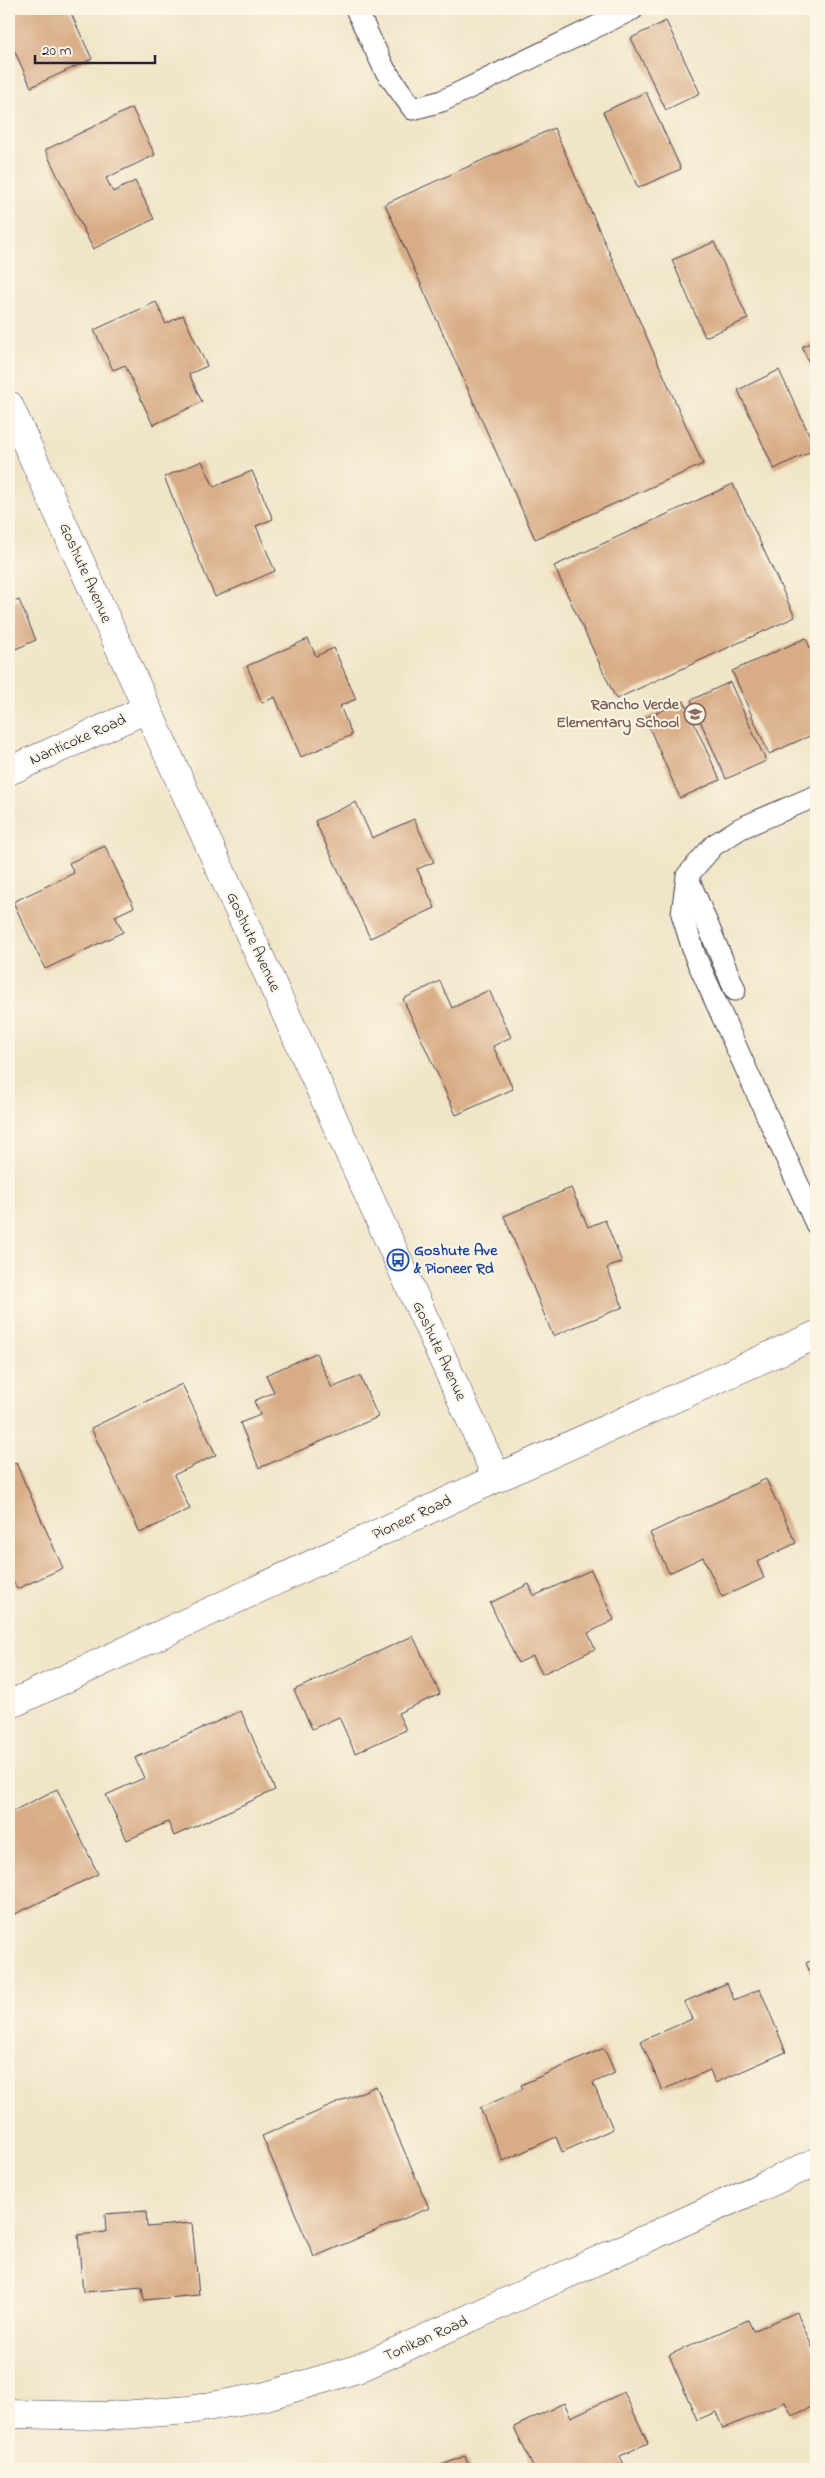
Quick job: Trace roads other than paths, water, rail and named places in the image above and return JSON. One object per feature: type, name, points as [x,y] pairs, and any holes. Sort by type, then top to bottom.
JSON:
[{"type":"street","name":"Goshute Avenue","points":[[9,405],[497,1478]]},
{"type":"street","name":"Nanticoke Road","points":[[9,771],[147,709]]},
{"type":"street","name":"Pioneer Road","points":[[9,1704],[497,1478],[816,1335]]},
{"type":"street","name":"Tonikan Road","points":[[9,2414],[107,2416],[190,2410],[266,2396],[357,2370],[816,2162]]},
{"type":"lane","points":[[356,9],[385,70],[413,109],[442,101],[633,9]]},
{"type":"lane","points":[[816,796],[741,828],[714,846],[687,876],[682,914],[695,956],[816,1224]]},
{"type":"lane","points":[[687,876],[735,990]]},
{"type":"place","name":"Rancho Verde Elementary School","points":[[695,714]]},
{"type":"place","name":"Goshute Ave & Pioneer Rd","points":[[398,1260]]}]
